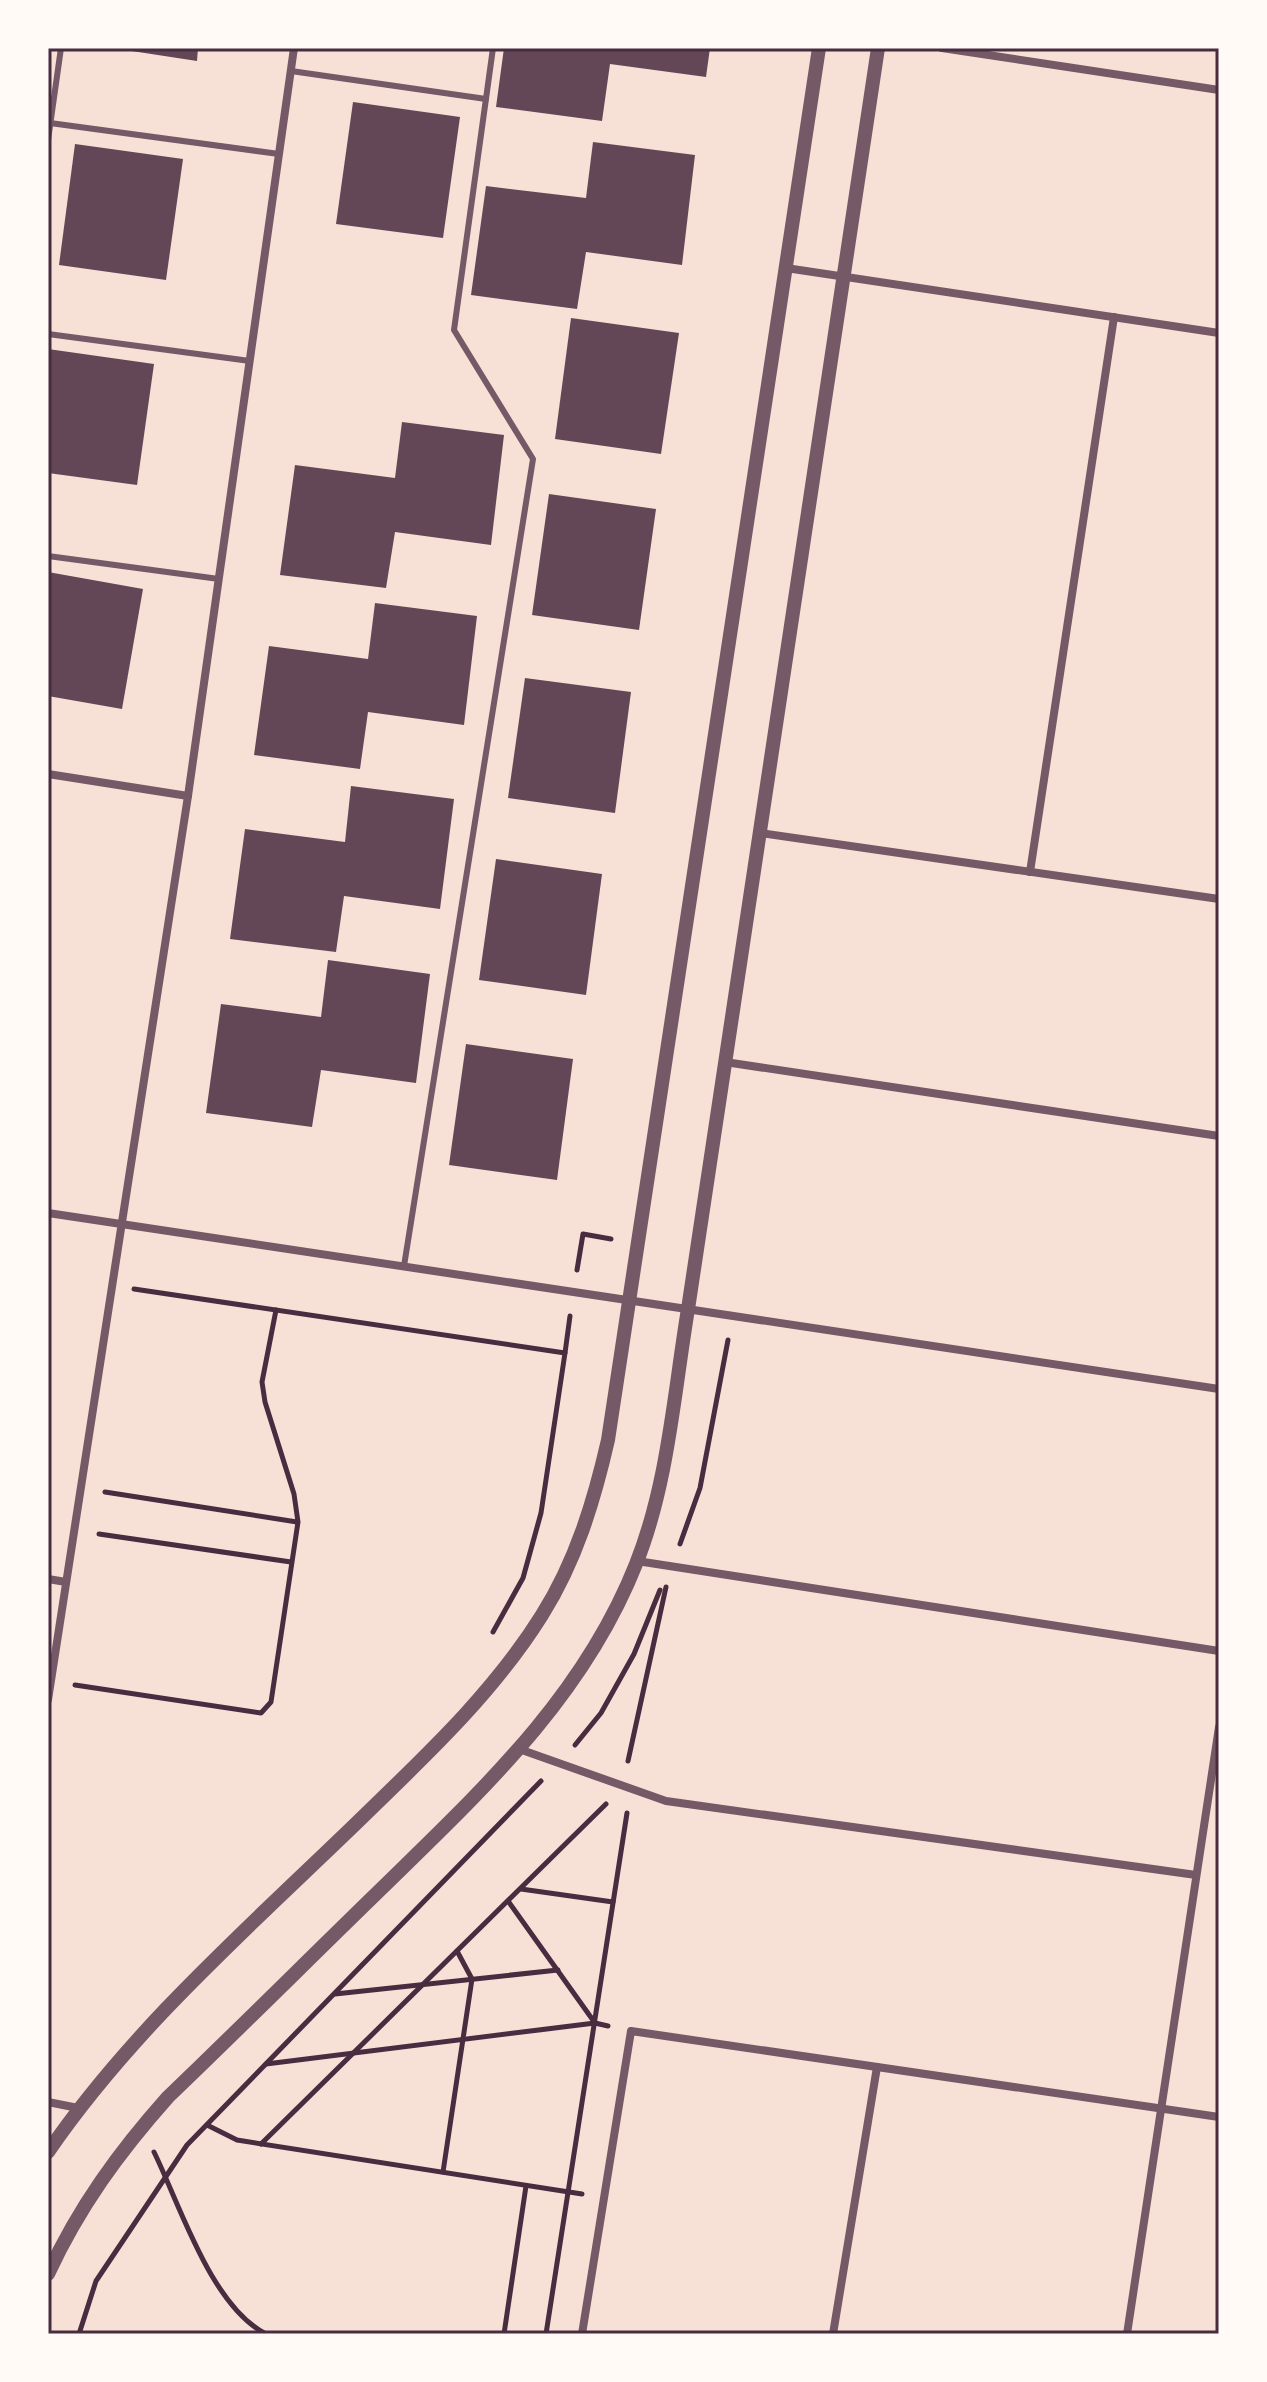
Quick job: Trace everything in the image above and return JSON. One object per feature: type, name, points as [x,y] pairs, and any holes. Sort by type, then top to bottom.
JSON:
[{"type":"street","points":[[48,1700],[188,796],[294,48]]},
{"type":"street","points":[[48,2152],[78,2108],[155,2020],[426,1755],[515,1657],[544,1613],[569,1566],[585,1525],[608,1440],[819,48]]},
{"type":"street","points":[[48,2274],[86,2201],[112,2162],[142,2126],[478,1793],[557,1704],[591,1656],[616,1610],[637,1561],[662,1469],[688,1309],[878,48]]},
{"type":"street","points":[[942,48],[1219,90]]},
{"type":"street","points":[[786,268],[1219,333]]},
{"type":"street","points":[[1030,872],[1114,317]]},
{"type":"street","points":[[48,774],[188,796]]},
{"type":"street","points":[[760,833],[1219,899]]},
{"type":"street","points":[[725,1062],[1219,1136]]},
{"type":"street","points":[[48,1213],[1219,1389]]},
{"type":"street","points":[[637,1561],[1219,1651]]},
{"type":"street","points":[[48,1579],[66,1582]]},
{"type":"street","points":[[1127,2334],[1219,1727]]},
{"type":"street","points":[[519,1749],[666,1801],[1196,1875]]},
{"type":"street","points":[[582,2334],[631,2031],[1219,2117]]},
{"type":"street","points":[[833,2334],[877,2067]]},
{"type":"street","points":[[48,2102],[78,2108]]},
{"type":"lane","points":[[48,140],[61,48]]},
{"type":"lane","points":[[404,1266],[533,459],[454,330],[493,48]]},
{"type":"lane","points":[[291,71],[486,99]]},
{"type":"lane","points":[[50,123],[279,154]]},
{"type":"lane","points":[[48,334],[250,361]]},
{"type":"lane","points":[[48,556],[219,579]]},
{"type":"path","points":[[491,1637],[523,1578],[541,1513],[583,1234],[638,1243]]},
{"type":"path","points":[[113,1285],[565,1353]]},
{"type":"path","points":[[51,1681],[261,1713],[271,1702],[298,1522],[294,1494],[265,1402],[262,1382],[276,1310]]},
{"type":"path","points":[[81,1488],[298,1522]]},
{"type":"path","points":[[74,1531],[291,1562]]},
{"type":"path","points":[[546,2334],[629,1802],[623,1785],[670,1567]]},
{"type":"path","points":[[261,2144],[623,1785]]},
{"type":"path","points":[[520,1889],[613,1902]]},
{"type":"path","points":[[508,1901],[595,2023]]},
{"type":"path","points":[[443,2172],[472,1979],[457,1951]]},
{"type":"path","points":[[334,1994],[558,1970]]},
{"type":"path","points":[[265,2064],[595,2023],[631,2031]]},
{"type":"path","points":[[207,2125],[237,2140],[604,2198]]},
{"type":"path","points":[[142,2126],[189,2233],[222,2290],[230,2303],[266,2334]]},
{"type":"path","points":[[504,2334],[526,2186]]},
{"type":"building","points":[[112,48],[198,48],[197,61]]},
{"type":"building","points":[[504,48],[710,48],[706,77],[610,64],[602,121],[496,107]]},
{"type":"building","points":[[353,102],[460,117],[443,238],[336,224]]},
{"type":"building","points":[[593,142],[695,155],[682,265],[586,252],[577,309],[471,295],[486,186],[586,198]]},
{"type":"building","points":[[75,144],[183,159],[166,280],[59,265]]},
{"type":"building","points":[[571,318],[679,333],[661,454],[555,439]]},
{"type":"building","points":[[48,349],[154,364],[137,485],[48,473]]},
{"type":"building","points":[[402,422],[504,435],[491,545],[395,532],[386,588],[280,575],[295,465],[395,478]]},
{"type":"building","points":[[549,494],[656,509],[639,630],[532,615]]},
{"type":"building","points":[[48,572],[143,589],[122,709],[48,696]]},
{"type":"building","points":[[375,603],[477,616],[464,725],[368,712],[360,769],[254,755],[269,646],[368,659]]},
{"type":"building","points":[[525,678],[631,692],[615,813],[508,798]]},
{"type":"building","points":[[351,786],[454,799],[440,909],[344,896],[336,952],[230,939],[245,829],[345,842]]},
{"type":"building","points":[[496,859],[602,874],[586,995],[479,980]]},
{"type":"building","points":[[328,960],[430,974],[416,1083],[321,1070],[312,1127],[206,1113],[221,1004],[321,1017]]},
{"type":"building","points":[[466,1044],[573,1059],[557,1180],[449,1165]]}]
